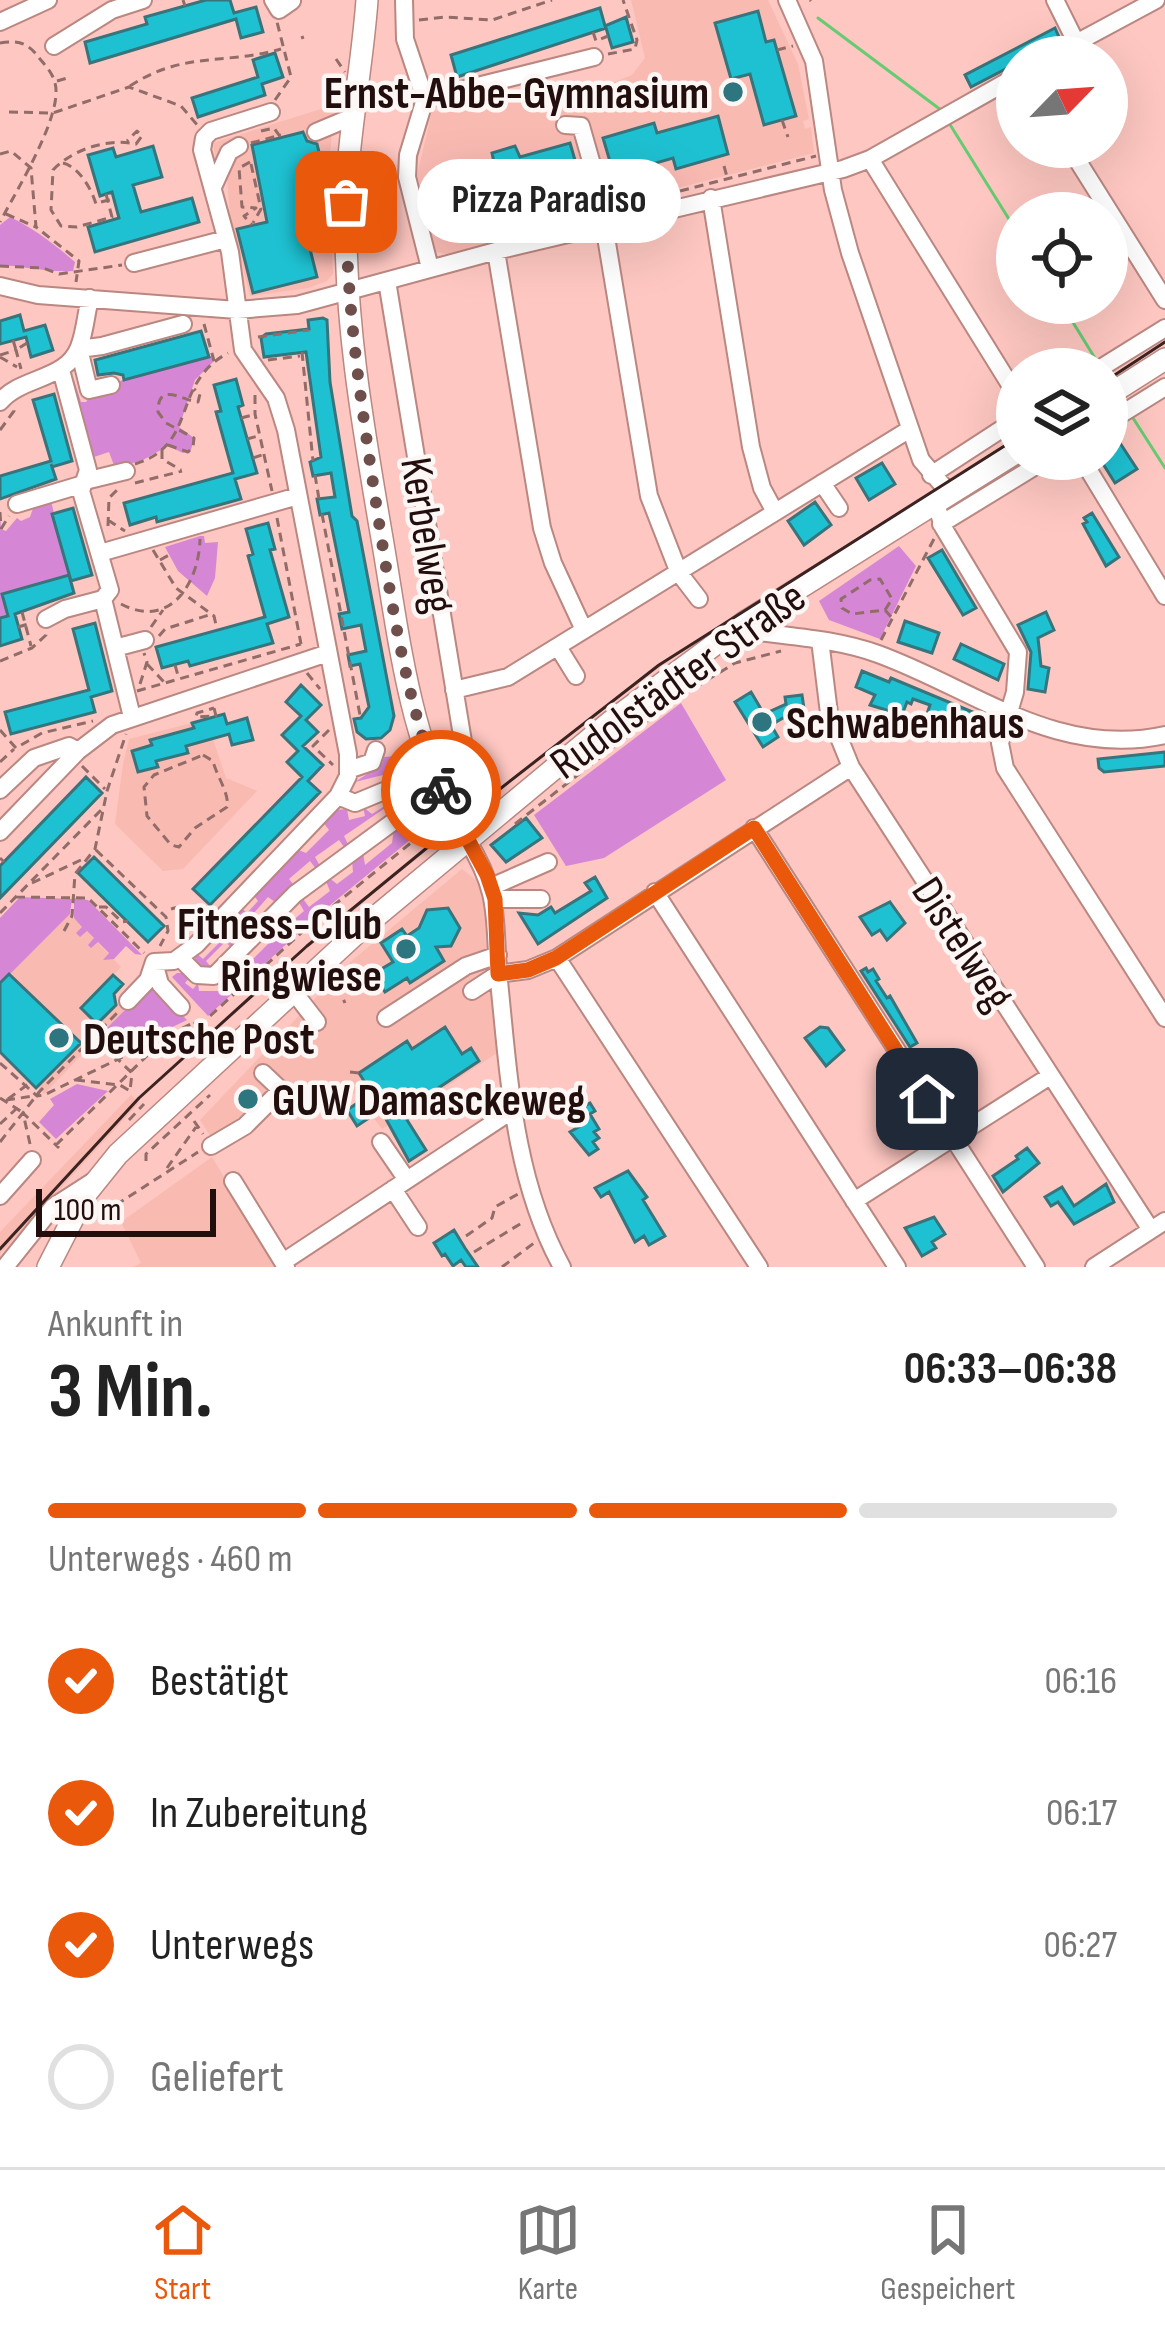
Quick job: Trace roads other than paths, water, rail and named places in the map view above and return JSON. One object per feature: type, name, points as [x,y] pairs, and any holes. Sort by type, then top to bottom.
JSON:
[{"type":"main road","points":[[367,0],[361,107],[346,202],[347,292],[358,387],[408,686],[429,760],[467,840]]},
{"type":"main road","points":[[1128,382],[1165,359]]},
{"type":"main road","name":"Rudolstädter Straße","points":[[48,1267],[95,1179],[144,1128],[467,840],[609,722],[748,627],[943,512],[996,469]]},
{"type":"main road","points":[[68,1267],[74,1218]]},
{"type":"street","points":[[0,22],[48,0]]},
{"type":"street","points":[[54,46],[112,10],[143,0]]},
{"type":"street","points":[[273,0],[278,10],[292,1]]},
{"type":"street","points":[[404,0],[404,22],[425,99],[408,155],[407,177],[430,268]]},
{"type":"street","points":[[810,0],[791,7],[818,80],[840,221],[921,460],[943,512],[1018,652],[1017,679],[1000,743],[1005,768],[1165,1018]]},
{"type":"street","points":[[1055,0],[1073,36]]},
{"type":"street","points":[[1087,36],[1156,0]]},
{"type":"street","points":[[425,99],[597,56]]},
{"type":"street","points":[[0,286],[38,295],[83,294],[237,310],[297,305],[612,220],[870,159],[996,87]]},
{"type":"street","points":[[316,132],[361,107]]},
{"type":"street","points":[[180,958],[338,796],[344,770],[327,647],[284,419],[243,350],[233,246],[202,150],[208,128],[273,116]]},
{"type":"street","points":[[565,125],[581,126],[612,220],[650,496],[679,573],[699,599]]},
{"type":"street","points":[[212,188],[229,152],[244,143]]},
{"type":"street","points":[[870,159],[996,362]]},
{"type":"street","points":[[1083,168],[1165,300]]},
{"type":"street","points":[[711,198],[751,447],[762,488],[775,512]]},
{"type":"street","points":[[134,263],[233,246]]},
{"type":"street","points":[[496,251],[542,528],[584,630]]},
{"type":"street","name":"Kerbelweg","points":[[386,281],[471,790]]},
{"type":"street","points":[[83,294],[79,349],[89,390],[111,385]]},
{"type":"street","points":[[6,402],[24,375],[61,370],[79,349],[183,323]]},
{"type":"street","points":[[1128,351],[1165,328]]},
{"type":"street","points":[[46,619],[103,599],[110,590],[86,506],[83,483],[88,470],[61,370]]},
{"type":"street","points":[[1128,410],[1165,387]]},
{"type":"street","points":[[454,690],[508,676],[910,429]]},
{"type":"street","points":[[931,475],[996,433]]},
{"type":"street","points":[[8,508],[124,469]]},
{"type":"street","name":"Rudolstädter Straße","points":[[943,512],[1006,480]]},
{"type":"street","points":[[1095,480],[1165,596]]},
{"type":"street","points":[[822,483],[838,508]]},
{"type":"street","points":[[100,551],[298,496]]},
{"type":"street","points":[[103,599],[115,648],[122,721]]},
{"type":"street","points":[[748,627],[875,652],[1062,735],[1112,743],[1165,735]]},
{"type":"street","points":[[115,648],[145,640]]},
{"type":"street","name":"Distelweg","points":[[820,640],[829,713],[850,767],[1050,1076],[1158,1225]]},
{"type":"street","points":[[0,832],[122,721],[327,647]]},
{"type":"street","points":[[558,647],[576,676]]},
{"type":"street","points":[[0,790],[34,758],[69,746],[78,758]]},
{"type":"street","points":[[344,770],[372,762],[376,750]]},
{"type":"street","points":[[386,1018],[466,966],[498,964],[528,970],[556,958],[850,767]]},
{"type":"street","points":[[155,957],[180,958],[196,975],[214,976],[295,894],[397,819],[404,808],[393,791],[355,803],[338,796]]},
{"type":"street","points":[[754,828],[1036,1267]]},
{"type":"street","points":[[467,840],[493,893],[513,1110],[537,1213],[562,1267]]},
{"type":"street","points":[[493,893],[548,862]]},
{"type":"street","points":[[655,892],[897,1267]]},
{"type":"street","points":[[493,893],[541,899]]},
{"type":"street","points":[[126,1003],[148,980],[155,957]]},
{"type":"street","points":[[155,957],[160,984],[192,1019]]},
{"type":"street","points":[[556,958],[759,1267]]},
{"type":"street","points":[[472,991],[498,964]]},
{"type":"street","points":[[293,991],[317,1022]]},
{"type":"street","points":[[211,1146],[244,1126],[280,1090],[262,1072]]},
{"type":"street","points":[[854,1202],[1050,1076]]},
{"type":"street","points":[[233,1181],[285,1264],[513,1110]]},
{"type":"street","points":[[381,1142],[418,1227]]},
{"type":"street","points":[[0,1196],[32,1160]]},
{"type":"street","name":"Rudolstädter Straße","points":[[5,1267],[53,1208],[95,1179]]},
{"type":"street","points":[[1094,1267],[1158,1225]]},
{"type":"waterway","points":[[818,18],[941,110]]},
{"type":"waterway","points":[[949,123],[996,198]]},
{"type":"waterway","points":[[1074,324],[1089,348]]},
{"type":"waterway","points":[[1133,418],[1165,468]]},
{"type":"tram line","points":[[1128,366],[1165,342]]},
{"type":"tram line","points":[[0,1249],[139,1098],[307,946],[478,806],[659,665],[996,451]]},
{"type":"place","name":"Ernst-Abbe-Gymnasium","points":[[733,92]]},
{"type":"place","name":"Pizza Paradiso","points":[[346,202]]},
{"type":"place","name":"Schwabenhaus","points":[[762,722]]},
{"type":"place","name":"Fitness-Club Ringwiese","points":[[406,949]]},
{"type":"place","name":"Deutsche Post","points":[[59,1038]]},
{"type":"place","name":"GUW Damasckeweg","points":[[248,1099]]}]
